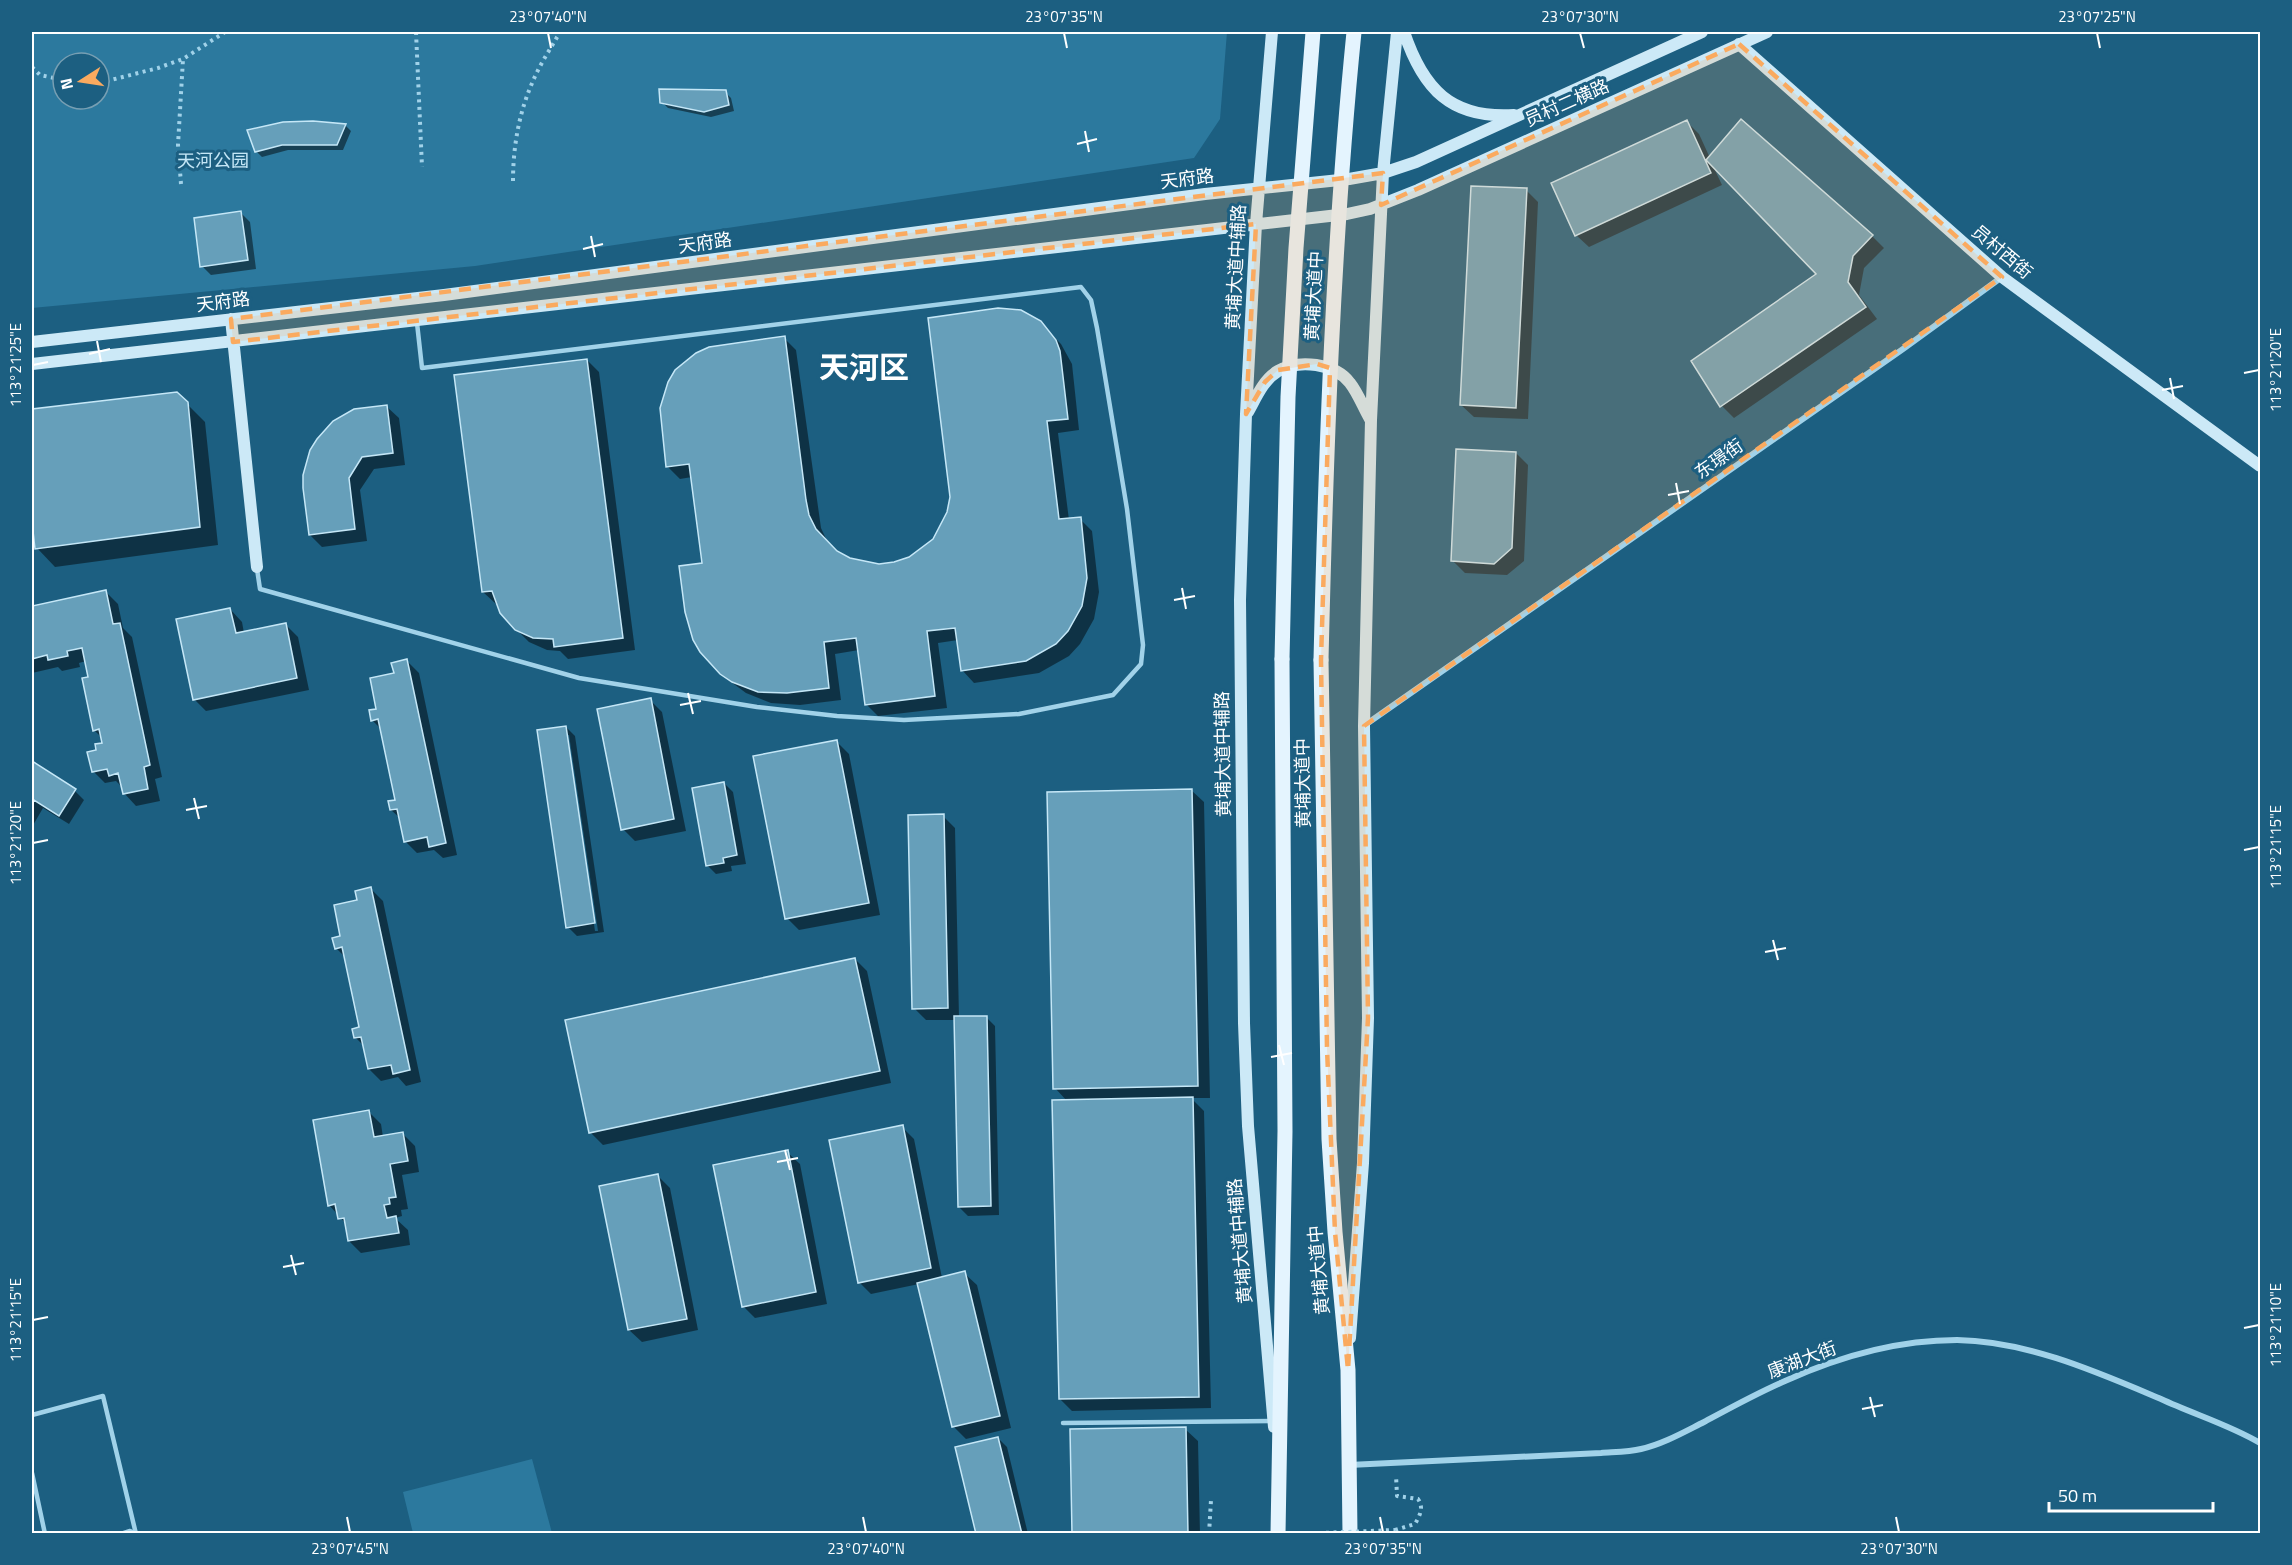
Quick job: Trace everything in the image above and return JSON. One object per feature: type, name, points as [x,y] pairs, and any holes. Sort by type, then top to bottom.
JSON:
[{"type":"main road","name":"黄埔大道中辅路","points":[[1272,32],[1258,188],[1246,414],[1240,600],[1244,1023],[1248,1126],[1278,1476]]},
{"type":"main road","name":"黄埔大道中","points":[[1278,1533],[1285,1131],[1282,659],[1288,397],[1297,237],[1313,32]]},
{"type":"main road","name":"黄埔大道中","points":[[1350,1533],[1348,1370],[1329,1139],[1322,660],[1331,332],[1354,32]]},
{"type":"main road","points":[[1348,1370],[1363,1163],[1368,1018],[1364,726],[1371,420],[1383,173],[1397,32]]},
{"type":"main road","points":[[1404,32],[1416,62],[1425,76],[1454,105],[1478,114],[1493,116],[1521,114]]},
{"type":"main road","name":"员村二横路","points":[[1383,173],[1416,162],[1701,32]]},
{"type":"main road","name":"员村二横路","points":[[1381,205],[1767,32]]},
{"type":"main road","name":"员村西街","points":[[1739,44],[2002,277],[2260,466]]},
{"type":"main road","name":"天府路","points":[[32,342],[523,285],[1383,173]]},
{"type":"main road","points":[[32,364],[1347,214],[1381,205]]},
{"type":"main road","points":[[231,319],[257,567]]},
{"type":"main road","points":[[1246,414],[1265,382],[1278,370],[1317,364],[1338,371],[1350,382],[1371,420]]},
{"type":"street","name":"东璟街","points":[[1364,726],[1903,349],[2002,277]]},
{"type":"street","name":"康湖大街","points":[[1348,1465],[1641,1449],[1680,1434],[1785,1381],[1815,1369],[1882,1349],[1958,1340],[2004,1346],[2073,1364],[2117,1380],[2260,1443]]},
{"type":"lane","points":[[257,567],[260,589],[368,620],[579,678],[757,707],[904,720],[1018,714],[1113,695],[1141,664],[1143,645],[1123,486],[1098,328],[1091,300],[1081,287],[422,368],[417,320]]},
{"type":"lane","points":[[32,1415],[103,1396],[135,1533]]},
{"type":"lane","points":[[1063,1423],[1273,1421]]},
{"type":"lane","points":[[32,1473],[45,1533]]},
{"type":"lane","points":[[121,1533],[130,1531],[135,1533]]},
{"type":"path","points":[[111,80],[183,59],[225,32]]},
{"type":"path","points":[[416,32],[422,167]]},
{"type":"path","points":[[513,181],[517,130],[533,81],[560,32]]},
{"type":"path","points":[[181,184],[178,145],[183,59]]},
{"type":"path","points":[[32,67],[40,75],[51,77]]},
{"type":"path","points":[[1296,1533],[1395,1530],[1415,1524],[1422,1505],[1418,1499],[1397,1496]]},
{"type":"path","points":[[1209,1533],[1210,1500]]},
{"type":"highlighted area","points":[[1739,44],[2002,277],[1364,726],[1368,1018],[1348,1370],[1335,1232],[1327,1049],[1321,660],[1330,368],[1317,364],[1278,370],[1265,382],[1246,414],[1256,224],[233,342],[231,319],[1383,173],[1381,205]]},
{"type":"green space","name":"天河公园","points":[[32,32],[1227,32],[1220,119],[1194,158],[475,266],[32,308]]},
{"type":"green space","points":[[532,1459],[552,1533],[413,1533],[403,1492]]},
{"type":"building","points":[[659,89],[726,90],[729,105],[704,112],[660,103]]},
{"type":"building","points":[[1741,119],[1873,235],[1853,256],[1848,282],[1866,307],[1720,407],[1691,361],[1816,274],[1706,160]]},
{"type":"building","points":[[1687,120],[1711,173],[1575,236],[1551,183]]},
{"type":"building","points":[[313,121],[346,124],[337,145],[282,145],[255,152],[247,130],[283,122]]},
{"type":"building","points":[[1471,186],[1527,188],[1516,408],[1460,405]]},
{"type":"building","points":[[241,211],[248,260],[200,267],[194,218]]},
{"type":"building","points":[[998,308],[1021,310],[1041,321],[1056,340],[1060,351],[1068,419],[1047,421],[1059,519],[1081,517],[1087,578],[1082,606],[1068,631],[1056,644],[1026,661],[961,671],[955,628],[927,631],[935,696],[865,705],[856,638],[824,642],[829,688],[787,693],[758,692],[732,682],[720,674],[700,652],[693,640],[685,612],[679,566],[702,563],[689,464],[666,467],[660,408],[668,382],[675,370],[696,353],[709,347],[785,336],[809,515],[816,529],[837,551],[850,558],[879,564],[894,562],[909,557],[933,539],[947,512],[950,497],[928,318]]},
{"type":"building","points":[[587,359],[623,638],[554,647],[553,639],[533,638],[515,630],[500,613],[492,591],[482,592],[454,375]]},
{"type":"building","points":[[177,392],[188,402],[200,527],[35,549],[32,522],[32,409]]},
{"type":"building","points":[[387,405],[393,453],[362,457],[349,478],[355,529],[309,535],[303,475],[310,450],[333,421],[354,409]]},
{"type":"building","points":[[1456,449],[1516,452],[1512,548],[1494,564],[1451,561]]},
{"type":"building","points":[[106,590],[113,624],[120,623],[150,765],[144,767],[148,789],[123,794],[118,773],[109,776],[107,769],[92,772],[87,752],[96,750],[95,744],[102,743],[99,729],[93,731],[82,678],[88,677],[82,648],[67,651],[68,656],[48,660],[47,655],[32,659],[32,606]]},
{"type":"building","points":[[230,608],[236,633],[286,623],[297,678],[193,700],[176,619]]},
{"type":"building","points":[[407,659],[446,843],[429,847],[427,837],[404,842],[397,809],[390,810],[388,801],[395,800],[378,719],[371,721],[369,710],[376,709],[370,678],[394,673],[391,663]]},
{"type":"building","points":[[651,698],[674,819],[621,830],[597,709]]},
{"type":"building","points":[[566,726],[595,923],[566,928],[537,730]]},
{"type":"building","points":[[837,740],[869,903],[785,919],[753,756]]},
{"type":"building","points":[[32,761],[76,789],[59,816],[34,800],[32,804]]},
{"type":"building","points":[[724,782],[737,855],[723,858],[724,863],[706,866],[692,788]]},
{"type":"building","points":[[1192,789],[1198,1086],[1053,1089],[1047,792]]},
{"type":"building","points":[[944,814],[948,1008],[912,1009],[908,815]]},
{"type":"building","points":[[371,887],[410,1070],[393,1074],[391,1065],[368,1069],[361,1037],[354,1038],[352,1029],[359,1027],[342,947],[335,949],[332,938],[340,936],[334,905],[357,900],[355,891]]},
{"type":"building","points":[[855,958],[880,1071],[589,1133],[565,1020]]},
{"type":"building","points":[[954,1016],[987,1016],[991,1206],[958,1207]]},
{"type":"building","points":[[1193,1097],[1199,1397],[1059,1399],[1052,1100]]},
{"type":"building","points":[[369,1110],[374,1137],[403,1132],[408,1161],[390,1164],[396,1197],[389,1198],[390,1204],[384,1205],[387,1218],[396,1216],[399,1233],[348,1241],[344,1218],[338,1219],[335,1204],[328,1206],[313,1120]]},
{"type":"building","points":[[903,1125],[931,1268],[858,1283],[829,1140]]},
{"type":"building","points":[[788,1150],[816,1292],[742,1307],[713,1165]]},
{"type":"building","points":[[658,1174],[687,1319],[628,1330],[599,1186]]},
{"type":"building","points":[[965,1271],[1000,1416],[952,1427],[917,1283]]},
{"type":"building","points":[[1186,1427],[1188,1534],[1072,1534],[1070,1429]]},
{"type":"building","points":[[998,1437],[1022,1534],[976,1534],[955,1447]]},
{"type":"district","name":"天河区","points":[[864,368]]}]
